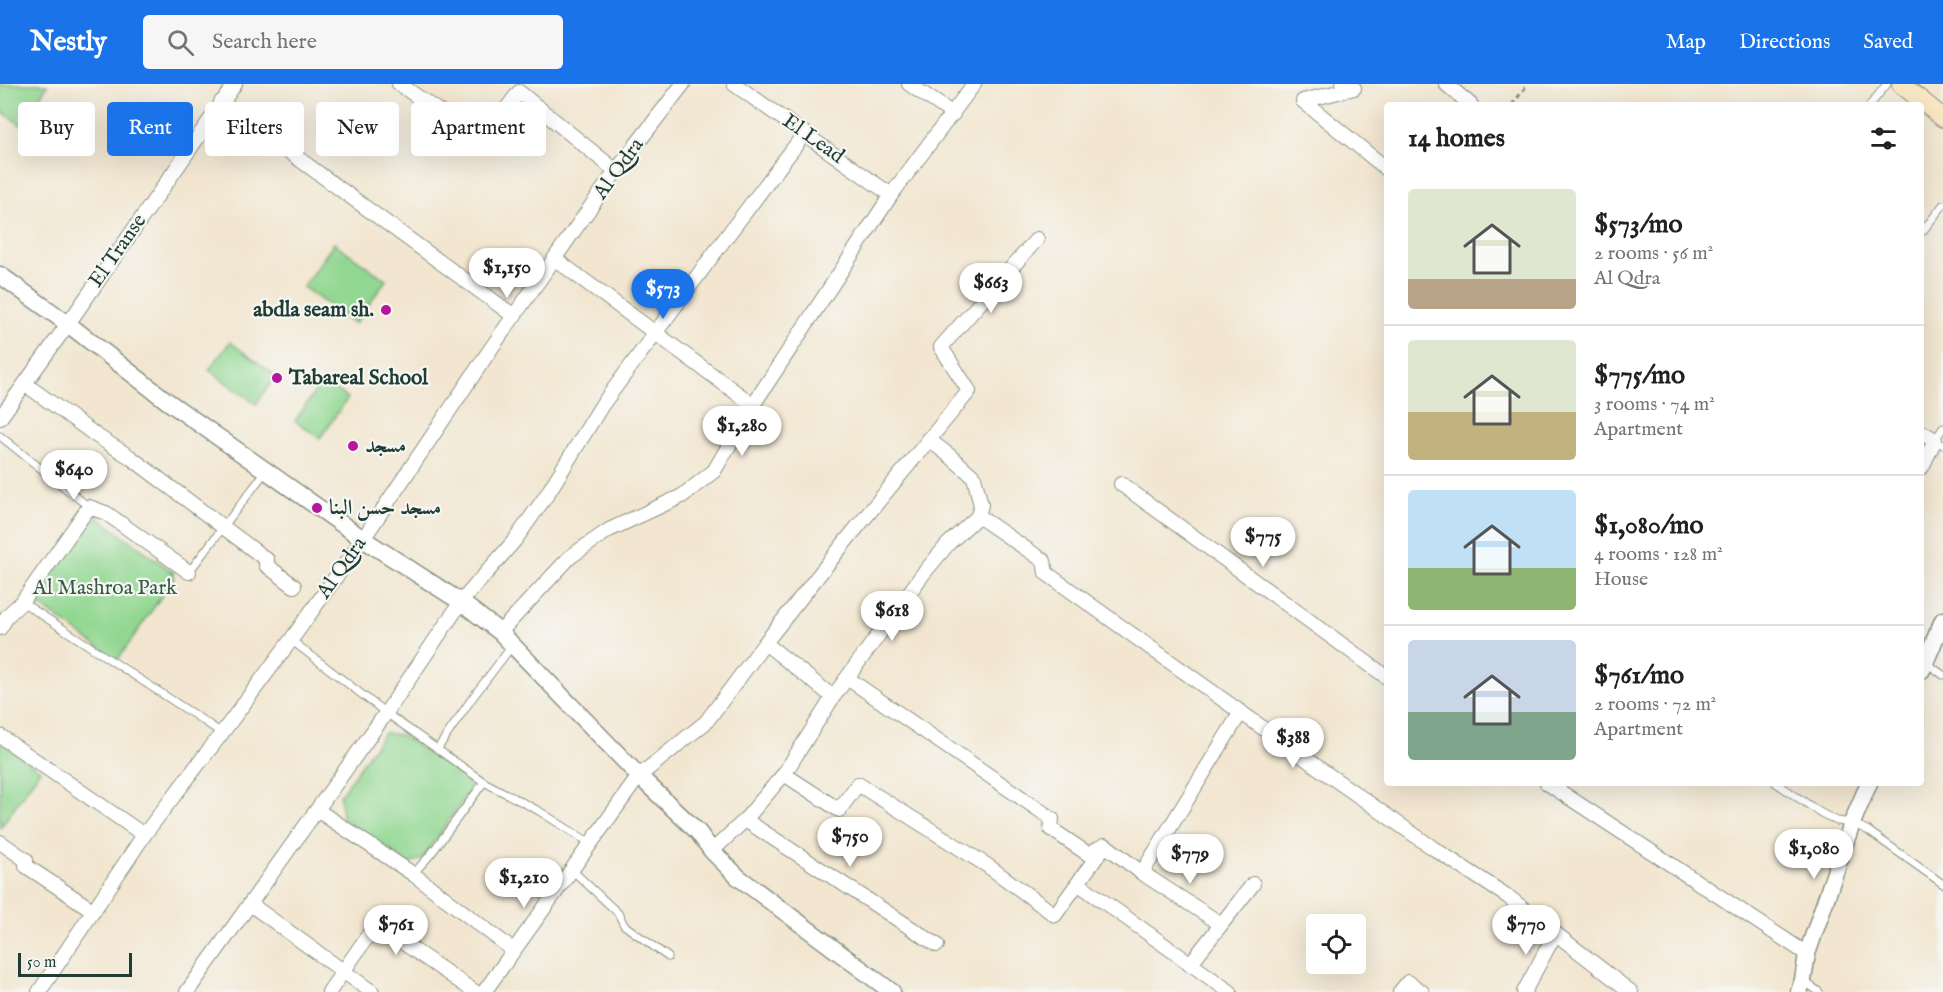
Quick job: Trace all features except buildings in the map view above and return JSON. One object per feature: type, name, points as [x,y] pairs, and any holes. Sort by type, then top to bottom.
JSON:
[{"type":"main road","points":[[1901,84],[1923,102]]},
{"type":"main road","points":[[1924,103],[1943,118]]},
{"type":"street","name":"El Transe","points":[[221,102],[235,84]]},
{"type":"street","points":[[399,84],[482,141],[513,88],[616,171]]},
{"type":"street","name":"Al Qdra","points":[[39,992],[144,835],[291,640],[616,171],[683,84]]},
{"type":"street","name":"El Lead","points":[[734,84],[891,195]]},
{"type":"street","points":[[909,84],[953,114]]},
{"type":"street","points":[[500,632],[570,557],[609,530],[682,496],[714,471],[753,405],[891,195],[974,84]]},
{"type":"street","points":[[1344,84],[1354,88],[1303,101],[1384,167]]},
{"type":"street","points":[[1446,84],[1467,102]]},
{"type":"street","name":"El Transe","points":[[0,418],[205,125]]},
{"type":"street","points":[[187,992],[386,713],[460,602],[515,540],[546,496],[591,422],[654,333],[806,133]]},
{"type":"street","points":[[295,156],[514,316]]},
{"type":"street","points":[[484,992],[639,776],[706,722],[765,643],[969,392],[941,347],[1037,239]]},
{"type":"street","points":[[555,259],[753,405]]},
{"type":"street","points":[[0,275],[266,471],[460,602],[500,632],[639,776],[698,832],[712,851],[738,877],[892,992]]},
{"type":"street","points":[[25,384],[187,499],[267,561],[266,565],[294,585]]},
{"type":"street","points":[[1924,433],[1939,443],[1924,464]]},
{"type":"street","points":[[712,851],[745,820],[784,774],[833,697],[923,574],[948,544],[978,516],[981,505],[974,477],[928,440]]},
{"type":"street","points":[[1121,484],[1384,675]]},
{"type":"street","points":[[0,628],[8,615],[22,602],[89,507],[106,513],[189,572]]},
{"type":"street","points":[[978,516],[1044,561],[1046,573],[1424,841],[1507,896],[1624,990]]},
{"type":"street","points":[[1924,666],[1943,620]]},
{"type":"street","points":[[765,643],[833,697]]},
{"type":"street","points":[[847,678],[1046,814],[1052,819],[1051,829],[1088,854],[1105,845]]},
{"type":"street","points":[[1142,873],[1241,712]]},
{"type":"street","points":[[0,736],[144,835]]},
{"type":"street","points":[[784,774],[839,810],[858,784],[988,866],[1055,915],[1105,845]]},
{"type":"street","points":[[1552,786],[1807,954]]},
{"type":"street","points":[[1801,986],[1807,954],[1852,823],[1868,786]]},
{"type":"street","points":[[317,810],[413,874],[513,950]]},
{"type":"street","points":[[745,820],[937,945]]},
{"type":"street","points":[[0,842],[26,860],[26,866],[94,911]]},
{"type":"street","points":[[1105,845],[1142,873],[1221,924]]},
{"type":"street","points":[[1079,884],[1230,992]]},
{"type":"street","points":[[1190,964],[1253,884]]},
{"type":"street","points":[[250,904],[372,992]]},
{"type":"street","points":[[329,992],[376,924],[475,992]]},
{"type":"street","points":[[1524,992],[1555,934]]},
{"type":"street","points":[[1400,992],[1408,982],[1422,992]]},
{"type":"lane","points":[[1872,102],[1887,84]]},
{"type":"lane","points":[[1924,229],[1943,205]]},
{"type":"lane","points":[[1939,443],[1943,428]]},
{"type":"lane","points":[[0,436],[89,507]]},
{"type":"lane","points":[[189,572],[266,471]]},
{"type":"lane","points":[[22,602],[222,733]]},
{"type":"lane","points":[[291,640],[386,713],[484,782],[539,811],[590,843]]},
{"type":"lane","points":[[438,748],[513,645]]},
{"type":"lane","points":[[1924,666],[1943,675]]},
{"type":"lane","points":[[413,874],[431,854],[484,782]]},
{"type":"lane","points":[[1780,786],[1821,813],[1867,830],[1943,884]]},
{"type":"lane","points":[[572,870],[618,913],[624,925],[668,957]]},
{"type":"lane","points":[[1801,986],[1819,992]]},
{"type":"path","points":[[1514,102],[1528,84]]},
{"type":"green space","points":[[0,84],[48,84],[36,102],[18,102],[18,123],[0,110]]},
{"type":"green space","points":[[334,243],[386,280],[355,324],[303,287]]},
{"type":"green space","points":[[230,342],[276,376],[256,404],[209,370]]},
{"type":"green space","points":[[323,380],[348,398],[320,438],[295,421]]},
{"type":"green space","name":"Al Mashroa Park","points":[[93,514],[174,573],[174,578],[117,661],[33,600]]},
{"type":"green space","points":[[384,733],[401,735],[464,777],[471,789],[422,859],[409,864],[342,818],[340,795]]},
{"type":"green space","points":[[0,742],[40,770],[0,828]]},
{"type":"place","name":"abdla seam sh.","points":[[386,310]]},
{"type":"place","name":"Tabareal School","points":[[277,378]]},
{"type":"place","name":"مسجد","points":[[353,446]]},
{"type":"place","name":"مسجد حسن البنا","points":[[317,508]]}]
